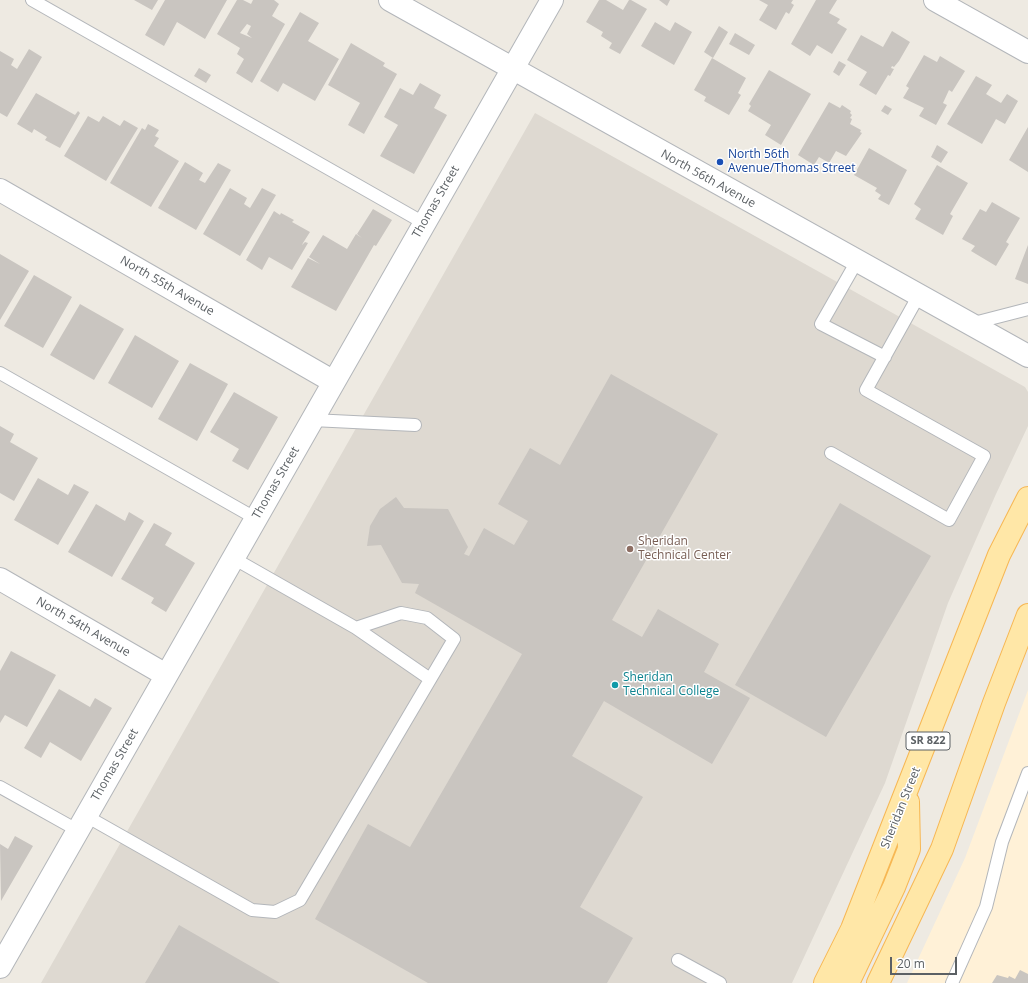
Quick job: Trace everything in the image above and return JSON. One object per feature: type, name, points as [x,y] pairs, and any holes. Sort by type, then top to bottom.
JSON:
[{"type":"main road","name":"Sheridan Street","points":[[825,983],[852,929],[908,791],[999,555],[1028,498]]},
{"type":"main road","points":[[878,983],[942,849],[994,703],[1028,615]]},
{"type":"main road","points":[[848,983],[894,887],[909,849],[908,791]]},
{"type":"street","name":"North 56th Avenue","points":[[390,0],[1028,356]]},
{"type":"street","name":"Thomas Street","points":[[0,967],[552,0]]},
{"type":"street","points":[[935,0],[1028,52]]},
{"type":"street","name":"North 55th Avenue","points":[[0,190],[334,382]]},
{"type":"street","name":"North 54th Avenue","points":[[0,579],[166,675]]},
{"type":"lane","points":[[32,0],[424,223]]},
{"type":"lane","points":[[857,261],[821,324],[885,357]]},
{"type":"lane","points":[[831,453],[949,520],[984,456],[866,390],[919,295]]},
{"type":"lane","points":[[970,324],[1028,308]]},
{"type":"lane","points":[[0,373],[255,518]]},
{"type":"lane","points":[[312,420],[414,425]]},
{"type":"lane","points":[[233,558],[356,628],[430,679]]},
{"type":"lane","points":[[0,787],[82,823],[252,910],[275,912],[300,900],[454,639],[427,618],[401,613],[356,628]]},
{"type":"lane","points":[[952,983],[986,907],[1002,842],[1028,773]]},
{"type":"lane","points":[[678,960],[720,983]]},
{"type":"shaded area","name":"Sheridan Technical Center","points":[[535,113],[1025,387],[1028,392],[1028,426],[948,603],[885,783],[792,983],[41,983]]},
{"type":"shaded area","points":[[1028,690],[1028,983],[907,983],[965,858]]},
{"type":"building","points":[[134,0],[158,0],[152,10]]},
{"type":"building","points":[[165,0],[227,0],[205,39],[177,22],[164,46],[145,35]]},
{"type":"building","points":[[237,0],[243,0],[251,4],[253,0],[274,0],[279,4],[272,16],[285,24],[252,83],[236,73],[244,59],[237,54],[240,48],[217,34]],"holes":[[[247,24],[251,26],[247,34],[252,38],[240,33]]]},
{"type":"building","points":[[599,0],[606,0],[623,10],[629,0],[631,0],[647,9],[620,54],[609,48],[612,43],[601,36],[603,32],[586,22]]},
{"type":"building","points":[[659,0],[670,0],[667,6]]},
{"type":"building","points":[[759,0],[793,0],[791,3],[794,5],[789,14],[786,12],[776,30],[759,20],[768,5]]},
{"type":"building","points":[[816,0],[837,0],[829,13],[840,19],[837,23],[847,29],[832,54],[817,45],[810,56],[791,44]]},
{"type":"building","points":[[300,12],[319,23],[308,41],[339,59],[315,101],[283,83],[278,92],[260,81]]},
{"type":"building","points":[[655,22],[670,31],[675,22],[692,32],[674,65],[641,46]]},
{"type":"building","points":[[719,26],[728,32],[713,58],[704,52]]},
{"type":"building","points":[[892,31],[910,42],[899,61],[894,67],[892,66],[891,68],[894,69],[890,76],[888,75],[876,95],[859,85],[867,72],[847,60],[861,35],[883,47]]},
{"type":"building","points":[[735,33],[755,45],[749,55],[729,44]]},
{"type":"building","points":[[351,43],[385,63],[383,66],[397,74],[364,134],[348,125],[360,103],[328,85]]},
{"type":"building","points":[[29,49],[42,57],[7,117],[0,113],[0,51],[14,59],[11,65],[17,69]]},
{"type":"building","points":[[924,55],[937,62],[940,56],[965,71],[952,92],[949,90],[943,103],[947,105],[936,125],[919,116],[924,108],[903,98],[909,88],[906,86]]},
{"type":"building","points":[[712,58],[746,78],[738,93],[741,95],[729,115],[704,101],[706,97],[694,90]]},
{"type":"building","points":[[839,61],[846,65],[839,76],[833,72]]},
{"type":"building","points":[[199,68],[211,75],[206,83],[194,76]]},
{"type":"building","points":[[769,70],[811,94],[781,145],[765,135],[771,125],[748,111],[751,106],[749,104]]},
{"type":"building","points":[[976,76],[992,85],[986,94],[1001,103],[1007,94],[1018,101],[1005,124],[996,119],[982,144],[947,124]]},
{"type":"building","points":[[420,83],[441,95],[434,108],[447,115],[414,174],[380,156],[398,125],[384,117],[400,88],[413,95]]},
{"type":"building","points":[[36,93],[75,115],[78,111],[80,113],[60,148],[45,140],[47,137],[34,129],[32,133],[17,124]]},
{"type":"building","points":[[829,102],[840,108],[842,105],[851,111],[850,113],[852,115],[850,118],[852,119],[850,124],[861,130],[860,132],[862,133],[846,156],[836,151],[829,163],[819,157],[814,165],[798,155]]},
{"type":"building","points":[[885,105],[892,109],[888,115],[881,111]]},
{"type":"building","points":[[88,116],[99,122],[103,116],[120,126],[124,120],[138,128],[106,181],[64,156]]},
{"type":"building","points":[[148,124],[159,130],[155,136],[159,138],[154,146],[179,161],[151,207],[110,183],[142,128],[145,130]]},
{"type":"building","points":[[1028,127],[1028,172],[1009,160]]},
{"type":"building","points":[[937,145],[948,152],[941,163],[931,157]]},
{"type":"building","points":[[869,148],[907,170],[889,205],[878,199],[881,195],[875,191],[877,188],[854,175]]},
{"type":"building","points":[[185,162],[203,173],[199,180],[205,183],[218,163],[231,170],[196,230],[158,208]]},
{"type":"building","points":[[937,165],[968,183],[950,214],[953,216],[943,235],[915,219],[921,209],[914,204]]},
{"type":"building","points":[[230,188],[247,198],[244,204],[250,208],[262,188],[276,195],[240,256],[203,234]]},
{"type":"building","points":[[992,202],[1020,218],[1006,242],[1009,244],[996,266],[971,251],[975,246],[962,239],[980,209],[986,212]]},
{"type":"building","points":[[373,209],[392,220],[376,246],[374,245],[336,311],[291,287],[308,258],[320,264],[309,257],[323,235],[347,249],[356,234],[362,238],[357,234]]},
{"type":"building","points":[[274,211],[294,220],[292,222],[310,232],[302,245],[305,242],[308,243],[292,270],[269,257],[262,270],[246,260]]},
{"type":"building","points":[[1028,245],[1028,284],[1015,279]]},
{"type":"building","points":[[0,254],[29,271],[0,320]]},
{"type":"building","points":[[34,275],[72,297],[43,348],[4,326]]},
{"type":"building","points":[[80,304],[124,329],[94,380],[50,355]]},
{"type":"building","points":[[135,335],[179,361],[152,408],[108,383]]},
{"type":"building","points":[[190,363],[228,384],[197,441],[158,419]]},
{"type":"building","name":"Sheridan Technical College","points":[[611,374],[718,434],[612,620],[642,637],[658,609],[719,644],[704,672],[750,698],[712,764],[604,701],[572,756],[643,797],[580,907],[633,938],[607,983],[428,983],[315,919],[368,824],[410,847],[522,654],[415,593],[419,584],[402,583],[381,545],[367,546],[370,526],[380,509],[396,497],[404,508],[448,509],[468,547],[464,554],[469,556],[484,528],[514,545],[528,521],[498,504],[530,448],[560,465]]},
{"type":"building","points":[[234,392],[278,417],[248,470],[232,461],[239,449],[210,432]]},
{"type":"building","points":[[0,426],[14,434],[10,442],[38,458],[14,501],[0,493]]},
{"type":"building","points":[[38,478],[68,495],[74,484],[89,492],[58,545],[14,520]]},
{"type":"building","points":[[840,503],[931,556],[826,737],[735,685]]},
{"type":"building","points":[[96,504],[125,521],[129,512],[144,521],[112,577],[68,552]]},
{"type":"building","points":[[154,523],[172,533],[165,545],[195,563],[166,612],[151,603],[154,598],[121,579]]},
{"type":"building","points":[[11,651],[56,675],[27,727],[5,715],[0,723],[0,671]]},
{"type":"building","points":[[59,689],[90,707],[95,698],[112,708],[81,761],[50,742],[41,758],[24,748]]},
{"type":"building","points":[[15,836],[33,846],[1,901],[0,844],[8,849]]},
{"type":"building","points":[[179,925],[280,983],[145,983]]},
{"type":"building","points":[[1020,970],[1028,974],[1028,983],[992,983],[997,975],[1008,978],[1009,976],[1015,979]]},
{"type":"place","name":"North 56th Avenue/Thomas Street","points":[[720,162]]},
{"type":"place","name":"Sheridan Technical Center","points":[[630,549]]},
{"type":"place","name":"Sheridan Technical College","points":[[615,685]]}]
